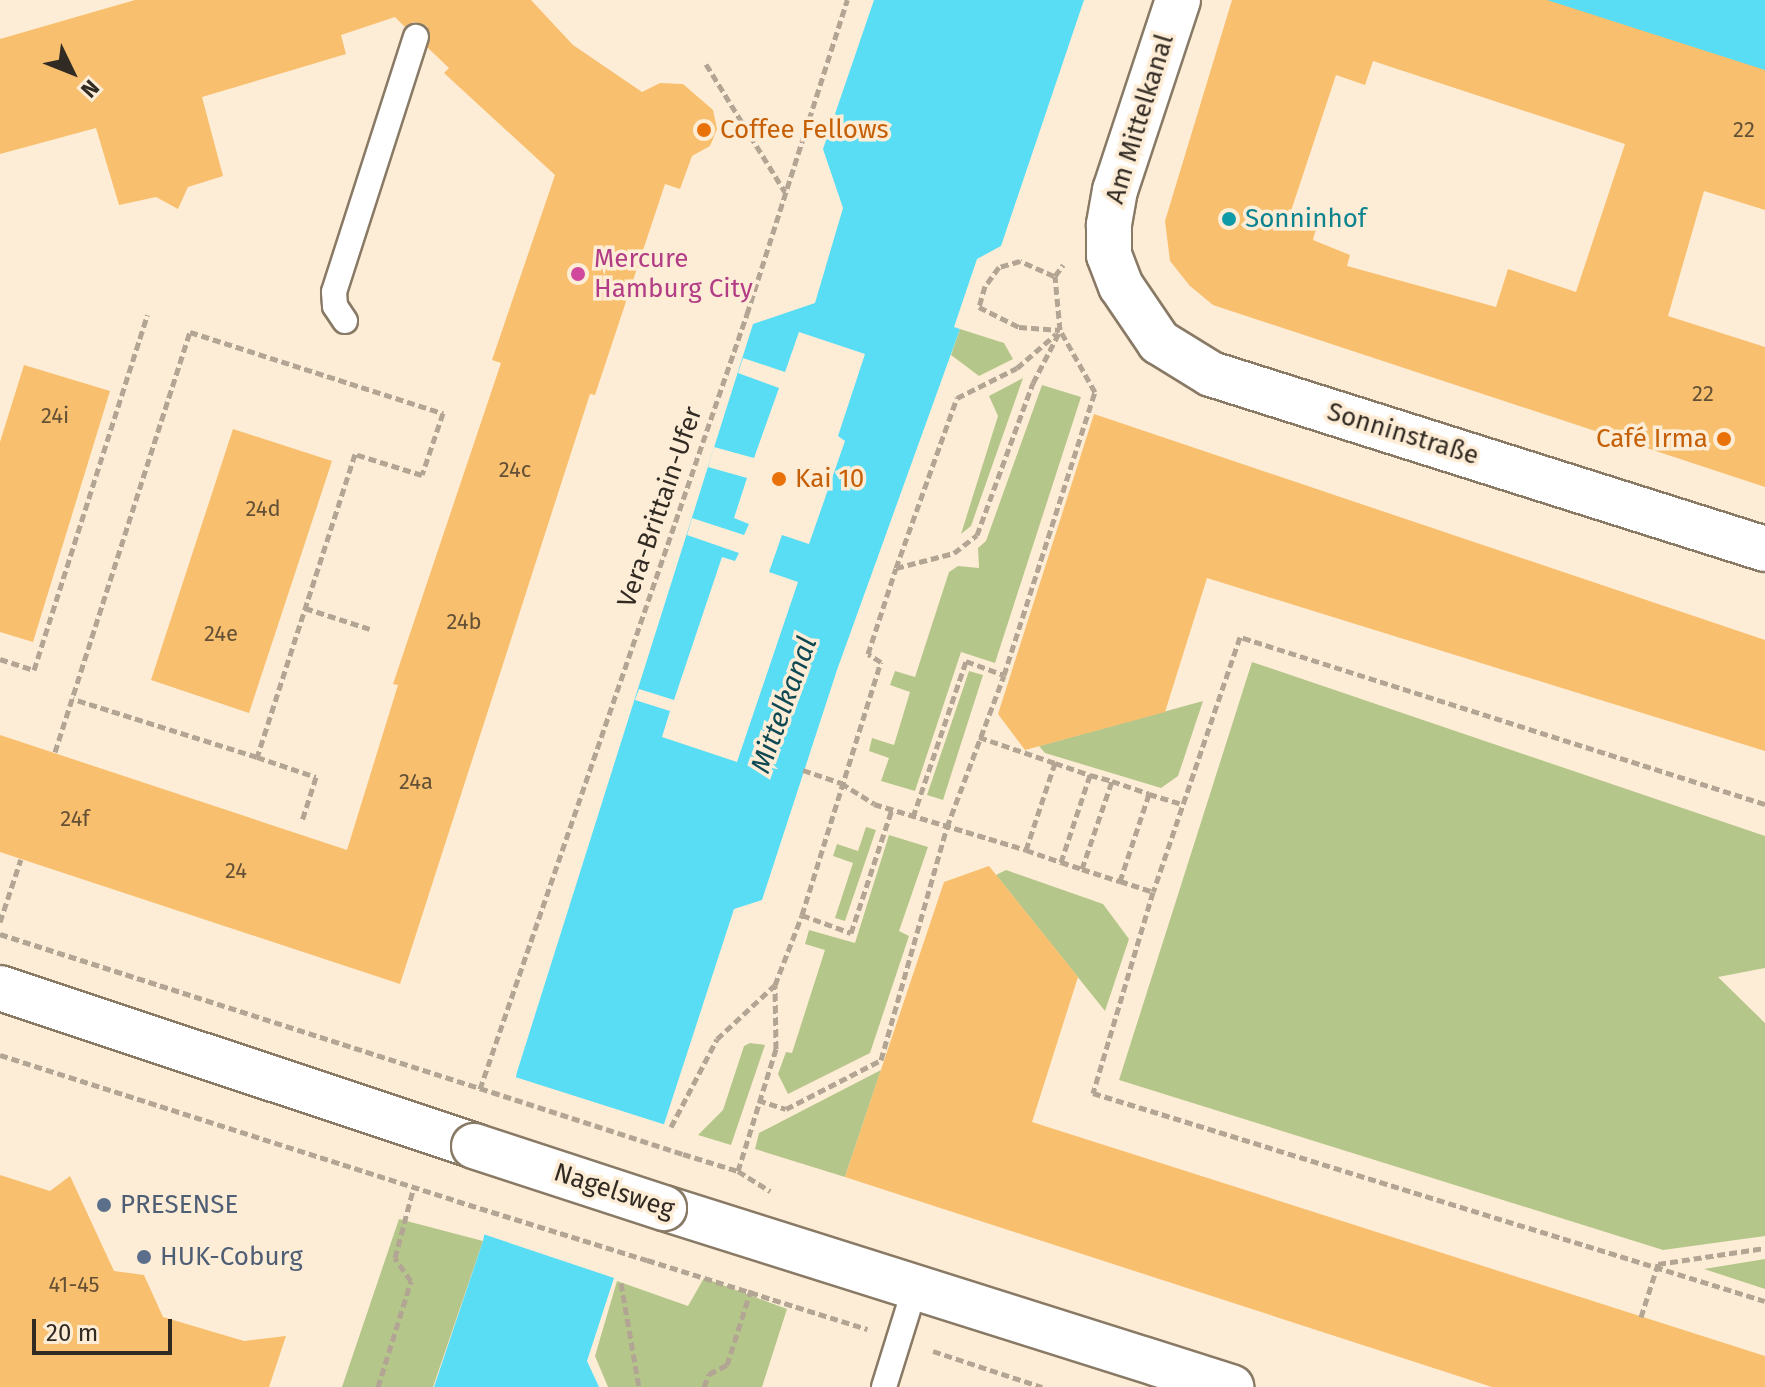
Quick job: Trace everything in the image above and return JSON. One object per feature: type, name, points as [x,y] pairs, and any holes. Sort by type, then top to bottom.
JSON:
[{"type":"street","name":"Am Mittelkanal","points":[[1108,239],[1115,190],[1178,0]]},
{"type":"street","name":"Sonninstraße","points":[[1108,239],[1115,271],[1137,317],[1159,342],[1192,365],[1765,549]]},
{"type":"street","name":"Nagelsweg","points":[[0,988],[664,1208],[916,1284],[1231,1387]]},
{"type":"lane","points":[[345,321],[335,306],[334,292],[416,37]]},
{"type":"lane","points":[[884,1387],[916,1284]]},
{"type":"path","name":"Vera-Brittain-Ufer","points":[[480,1089],[786,192],[847,0]]},
{"type":"path","points":[[706,64],[786,192]]},
{"type":"path","points":[[1055,276],[1020,261],[999,267],[985,286],[979,307],[1019,327],[1060,330]]},
{"type":"path","points":[[0,659],[34,670],[147,315]]},
{"type":"path","points":[[896,568],[954,553],[977,535],[1033,383],[1060,330]]},
{"type":"path","points":[[738,1171],[776,1049],[775,985],[802,915],[881,662],[868,654],[957,398],[1017,368],[1060,330]]},
{"type":"path","points":[[758,1100],[786,1109],[881,1060],[947,827],[1004,675],[1095,392],[1060,330]]},
{"type":"path","points":[[55,752],[190,332],[443,413],[422,475],[355,454],[257,757]]},
{"type":"path","points":[[305,608],[370,629]]},
{"type":"path","points":[[1765,804],[1240,637],[1153,892],[1093,1093],[1658,1264],[1765,1301]]},
{"type":"path","points":[[913,817],[966,661],[1004,675]]},
{"type":"path","points":[[73,699],[316,777],[302,821]]},
{"type":"path","points":[[979,737],[1182,804]]},
{"type":"path","points":[[1026,850],[1055,763]]},
{"type":"path","points":[[803,770],[841,783],[861,798],[913,817],[1153,892]]},
{"type":"path","points":[[1061,862],[1090,775]]},
{"type":"path","points":[[1082,869],[1112,781]]},
{"type":"path","points":[[1120,881],[1149,794]]},
{"type":"path","points":[[802,915],[851,933],[892,809]]},
{"type":"path","points":[[0,922],[21,859]]},
{"type":"path","points":[[0,934],[683,1154]]},
{"type":"path","points":[[671,1127],[717,1039],[775,985]]},
{"type":"path","points":[[0,1055],[413,1190],[751,1290],[1042,1387]]},
{"type":"path","points":[[378,1387],[411,1281],[395,1258],[413,1190]]},
{"type":"path","points":[[1658,1264],[1765,1248]]},
{"type":"path","points":[[1641,1317],[1658,1264]]},
{"type":"path","points":[[621,1283],[639,1387]]},
{"type":"path","points":[[704,1387],[709,1374],[727,1365],[751,1290]]},
{"type":"green space","points":[[960,329],[1004,343],[1013,359],[979,376],[951,355]]},
{"type":"green space","points":[[1023,378],[971,526],[961,534],[998,416],[989,396]]},
{"type":"green space","points":[[1042,385],[1081,397],[995,663],[961,652],[915,791],[881,781],[889,758],[869,751],[872,738],[894,745],[910,692],[890,685],[895,671],[915,677],[949,572],[958,566],[979,568],[978,548],[986,541]]},
{"type":"green space","points":[[1252,662],[1765,836],[1765,968],[1718,977],[1765,1023],[1765,1236],[1663,1250],[1119,1080]]},
{"type":"green space","points":[[969,671],[983,675],[943,800],[927,795]]},
{"type":"green space","points":[[1203,701],[1178,776],[1161,788],[1045,753],[1039,746]]},
{"type":"green space","points":[[866,827],[876,830],[845,921],[835,918],[853,863],[833,856],[837,844],[858,851]]},
{"type":"green space","points":[[889,835],[928,847],[899,931],[909,936],[870,1053],[788,1094],[778,1074],[786,1052],[792,1053],[825,950],[805,944],[809,930],[855,943]]},
{"type":"green space","points":[[1006,870],[1103,904],[1129,939],[1105,1011],[996,875]]},
{"type":"green space","points":[[750,1043],[765,1045],[731,1145],[698,1135],[723,1110],[744,1046]]},
{"type":"green space","points":[[881,1070],[845,1177],[755,1149],[759,1133]]},
{"type":"green space","points":[[399,1219],[483,1241],[433,1387],[342,1387]]},
{"type":"green space","points":[[1765,1259],[1765,1289],[1704,1269]]},
{"type":"green space","points":[[704,1278],[787,1309],[762,1387],[608,1387],[595,1356],[617,1281],[688,1306]]},
{"type":"water","name":"Mittelkanal","points":[[874,0],[1084,0],[1001,246],[977,259],[954,327],[960,329],[837,670],[762,900],[734,909],[587,1361],[599,1387],[434,1387],[483,1241],[517,1072],[753,324],[815,303],[843,208],[823,149]]},
{"type":"water","points":[[1532,0],[1765,0],[1765,78]]},
{"type":"pier","points":[[799,332],[865,354],[838,436],[845,441],[809,544],[782,535],[769,572],[798,582],[737,762],[662,737],[670,711],[635,700],[639,689],[674,700],[722,557],[735,561],[739,553],[687,535],[692,518],[744,535],[749,524],[734,518],[747,478],[708,467],[714,447],[754,458],[779,388],[738,373],[743,358],[785,372]]},
{"type":"pier","points":[[512,1076],[666,1125],[617,1279],[480,1233]]},
{"type":"building","points":[[135,0],[531,0],[573,45],[642,92],[660,83],[683,84],[713,110],[717,129],[710,146],[692,156],[680,189],[665,184],[595,395],[590,394],[400,984],[0,852],[0,735],[347,850],[398,685],[393,684],[501,363],[492,360],[555,175],[444,73],[449,68],[428,48],[427,26],[414,22],[405,27],[395,17],[341,35],[346,54],[202,97],[223,176],[188,187],[178,209],[156,197],[119,205],[96,128],[0,154],[0,39]]},
{"type":"building","name":"Sonninhof","points":[[1232,0],[1547,0],[1765,70],[1765,210],[1704,191],[1668,316],[1765,347],[1765,487],[1213,305],[1190,286],[1170,261],[1165,221]],"holes":[[[1373,61],[1625,144],[1576,292],[1508,269],[1496,307],[1347,266],[1350,255],[1313,240],[1316,229],[1289,217],[1336,75],[1365,85]]]},
{"type":"building","points":[[24,365],[110,391],[33,642],[0,632],[0,442]]},
{"type":"building","points":[[1094,414],[1765,640],[1765,751],[1207,578],[1165,712],[1025,750],[998,714]]},
{"type":"building","points":[[233,429],[332,461],[249,713],[151,680]]},
{"type":"building","points":[[989,866],[1078,977],[1032,1122],[1765,1356],[1765,1387],[1492,1387],[845,1177],[944,882]]},
{"type":"building","points":[[0,1175],[50,1191],[70,1176],[114,1271],[144,1275],[163,1317],[244,1341],[286,1336],[269,1387],[0,1387]]},
{"type":"place","name":"Coffee Fellows","points":[[704,130]]},
{"type":"place","name":"Sonninhof","points":[[1229,219]]},
{"type":"place","name":"Mercure Hamburg City","points":[[578,274]]},
{"type":"place","name":"Café Irma","points":[[1724,439]]},
{"type":"place","name":"Kai 10","points":[[779,479]]},
{"type":"place","name":"PRESENSE","points":[[104,1205]]},
{"type":"place","name":"HUK-Coburg","points":[[144,1257]]}]
